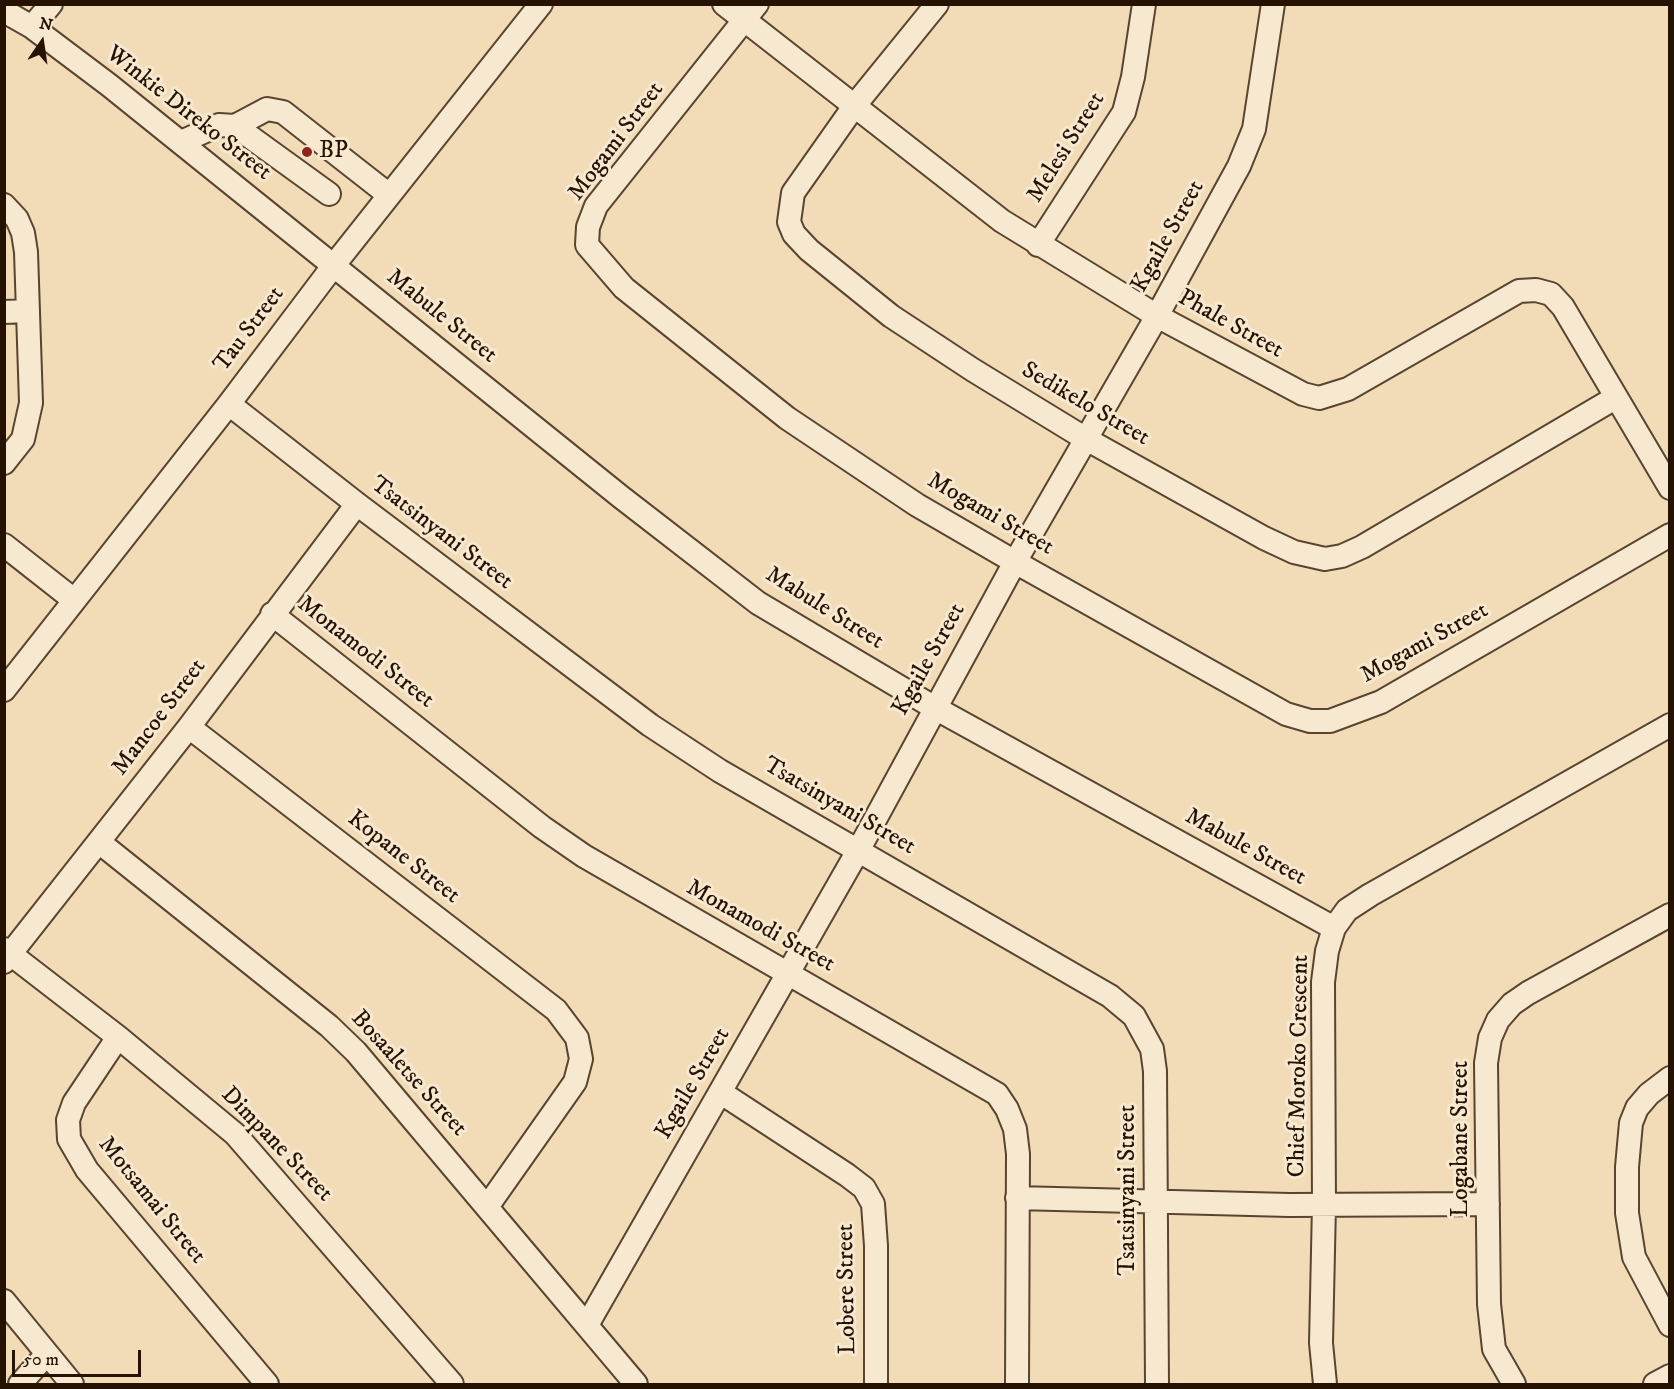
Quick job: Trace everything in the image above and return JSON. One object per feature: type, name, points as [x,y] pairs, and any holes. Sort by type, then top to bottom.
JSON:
[{"type":"street","points":[[32,27],[51,4]]},
{"type":"street","name":"Tau Street","points":[[4,690],[229,404],[334,265],[541,4]]},
{"type":"street","name":"Phale Street","points":[[724,4],[751,13],[855,105],[1002,221],[1157,316],[1264,376],[1303,394],[1319,398],[1348,389],[1520,291],[1536,290],[1551,294],[1563,307],[1670,488]]},
{"type":"street","name":"Sedikelo Street","points":[[937,4],[855,105],[793,193],[789,222],[794,234],[809,250],[891,316],[973,370],[1086,439],[1264,538],[1294,552],[1324,559],[1342,556],[1362,547],[1616,398]]},
{"type":"street","name":"Melesi Street","points":[[1038,245],[1124,112],[1132,87],[1144,4]]},
{"type":"street","name":"Kgaile Street","points":[[587,1325],[859,849],[1015,562],[1157,316],[1239,166],[1254,129],[1273,4]]},
{"type":"street","name":"Winkie Direko Street","points":[[4,11],[32,27],[181,142],[334,265]]},
{"type":"street","name":"Mogami Street","points":[[751,13],[596,206],[588,227],[586,245],[624,288],[788,418],[917,505],[1015,562],[1287,714],[1310,721],[1330,721],[1381,702],[1670,535]]},
{"type":"street","points":[[181,142],[219,125],[235,126],[267,109],[283,112],[389,195]]},
{"type":"street","points":[[235,126],[328,194]]},
{"type":"street","points":[[4,205],[17,219],[23,233],[31,403],[23,439],[4,463]]},
{"type":"street","name":"Mabule Street","points":[[334,265],[621,497],[758,603],[935,708],[1334,928]]},
{"type":"street","points":[[4,312],[28,311]]},
{"type":"street","name":"Tsatsinyani Street","points":[[229,404],[357,504],[650,725],[720,771],[859,849],[1110,996],[1134,1016],[1146,1035],[1155,1071],[1157,1384]]},
{"type":"street","name":"Mancoe Street","points":[[7,955],[189,727],[357,504]]},
{"type":"street","points":[[4,546],[74,600]]},
{"type":"street","name":"Monamodi Street","points":[[272,614],[542,827],[584,856],[997,1094],[1007,1109],[1015,1129],[1018,1154],[1017,1384]]},
{"type":"street","name":"Chief Moroko Crescent","points":[[1325,1384],[1321,1343],[1324,1205],[1323,982],[1327,951],[1334,928],[1347,910],[1370,895],[1670,724]]},
{"type":"street","name":"Kopane Street","points":[[189,727],[556,1010],[577,1038],[581,1059],[575,1082],[488,1207]]},
{"type":"street","name":"Bosaaletse Street","points":[[99,842],[329,1026],[371,1068],[636,1384]]},
{"type":"street","name":"Logabane Street","points":[[1514,1384],[1494,1349],[1489,1304],[1486,1063],[1490,1038],[1498,1020],[1528,993],[1670,915]]},
{"type":"street","name":"Dimpane Street","points":[[7,955],[118,1037],[235,1134],[452,1384]]},
{"type":"street","name":"Motsamai Street","points":[[118,1037],[74,1103],[68,1120],[69,1139],[87,1170],[267,1384]]},
{"type":"street","points":[[1670,1078],[1649,1094],[1637,1108],[1631,1123],[1627,1167],[1627,1213],[1634,1257],[1670,1325]]},
{"type":"street","name":"Lobere Street","points":[[720,1092],[847,1175],[864,1188],[873,1204],[876,1246],[876,1384]]},
{"type":"street","points":[[1017,1198],[1324,1205],[1488,1204]]},
{"type":"street","points":[[4,1301],[72,1384]]},
{"type":"street","points":[[20,1384],[46,1355]]},
{"type":"street","points":[[1655,1384],[1670,1376]]},
{"type":"place","name":"BP","points":[[307,152]]}]
